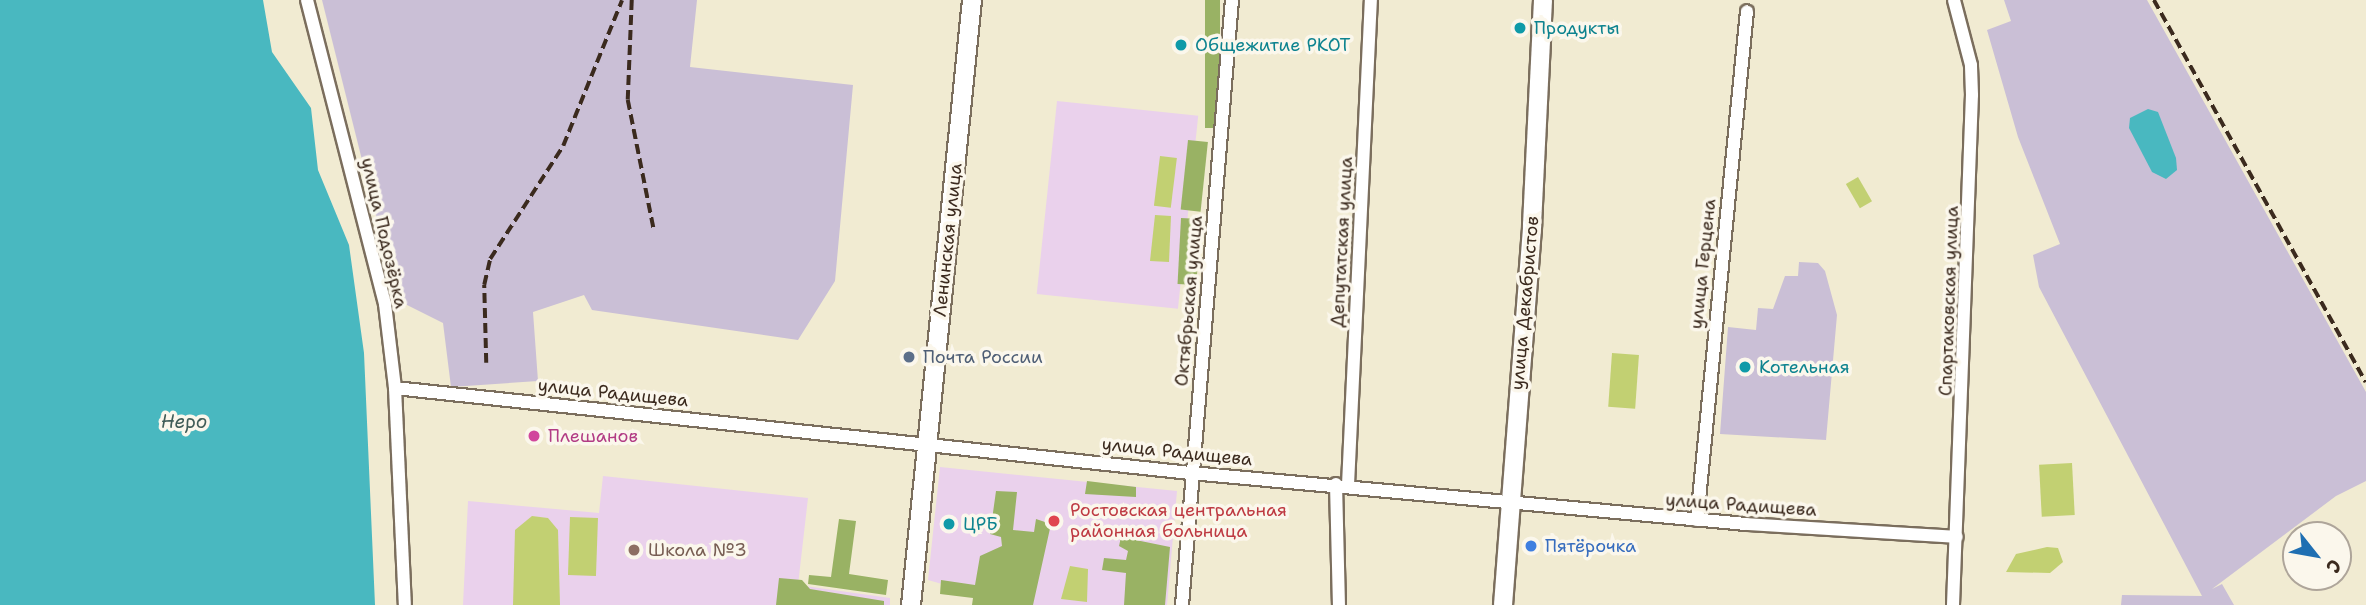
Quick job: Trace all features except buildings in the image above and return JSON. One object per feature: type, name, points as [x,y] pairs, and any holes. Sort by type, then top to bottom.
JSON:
[{"type":"main road","name":"Ленинская улица","points":[[911,605],[972,0]]},
{"type":"main road","name":"улица Декабристов","points":[[1503,605],[1508,502],[1532,225],[1543,0]]},
{"type":"street","name":"улица Подозёрка","points":[[307,0],[385,304],[395,388],[405,605]]},
{"type":"street","name":"Октябрьская улица","points":[[1182,605],[1232,0]]},
{"type":"street","name":"Депутатская улица","points":[[1339,605],[1342,484],[1371,0]]},
{"type":"street","name":"Спартаковская улица","points":[[1953,605],[1972,95],[1972,65],[1954,0]]},
{"type":"street","name":"улица Герцена","points":[[1696,520],[1747,11]]},
{"type":"street","name":"улица Радищева","points":[[395,388],[1191,473],[1342,484],[1696,520],[1957,537]]},
{"type":"shaded area","points":[[322,0],[697,0],[690,67],[853,85],[835,281],[798,340],[592,310],[584,295],[533,312],[538,381],[451,387],[443,323],[397,300]]},
{"type":"shaded area","points":[[2004,0],[2147,0],[2366,392],[2366,481],[2336,496],[2303,521],[2282,521],[2282,536],[2212,589],[2222,584],[2234,605],[2121,605],[2122,595],[2202,596],[2039,287],[2033,255],[2060,244],[2018,137],[1987,30],[2011,21]]},
{"type":"shaded area","points":[[1057,101],[1198,116],[1178,309],[1037,294]]},
{"type":"shaded area","points":[[1799,262],[1818,263],[1825,271],[1837,315],[1826,440],[1720,434],[1728,327],[1756,330],[1758,308],[1773,309],[1785,276],[1798,276]]},
{"type":"shaded area","name":"Ростовская центральная районная больница","points":[[940,467],[1177,491],[1167,605],[1015,605],[928,580]]},
{"type":"shaded area","name":"Школа №3","points":[[603,476],[808,498],[798,585],[890,598],[890,605],[463,605],[468,501],[599,513]]},
{"type":"green space","points":[[1205,0],[1220,0],[1220,128],[1205,128]]},
{"type":"green space","points":[[1188,140],[1208,142],[1201,212],[1181,210]]},
{"type":"green space","points":[[1160,156],[1177,158],[1171,208],[1154,206]]},
{"type":"green space","points":[[1858,177],[1872,201],[1860,208],[1846,184]]},
{"type":"green space","points":[[1155,215],[1171,216],[1169,262],[1150,261]]},
{"type":"green space","points":[[1181,218],[1200,219],[1197,285],[1178,284]]},
{"type":"green space","points":[[1612,353],[1639,355],[1635,409],[1608,407]]},
{"type":"green space","points":[[2072,463],[2075,515],[2042,517],[2039,465]]},
{"type":"green space","points":[[1087,481],[1136,487],[1136,497],[1085,494]]},
{"type":"green space","points":[[996,491],[1017,492],[1013,530],[1034,532],[1036,519],[1051,524],[1033,605],[972,605],[973,598],[940,594],[941,580],[975,585],[980,556],[1002,546],[1001,537],[990,534]]},
{"type":"green space","points":[[532,516],[548,518],[558,530],[560,605],[513,605],[515,530]]},
{"type":"green space","points":[[570,517],[598,518],[596,576],[568,575]]},
{"type":"green space","points":[[839,519],[856,521],[849,574],[888,580],[886,595],[808,584],[809,575],[831,577]]},
{"type":"green space","points":[[1121,537],[1170,547],[1165,605],[1124,605],[1126,573],[1102,570],[1104,558],[1126,560],[1128,551],[1119,546]]},
{"type":"green space","points":[[2047,547],[2058,548],[2063,562],[2050,573],[2006,572],[2016,554]]},
{"type":"green space","points":[[1070,566],[1088,569],[1087,602],[1061,599]]},
{"type":"green space","points":[[779,578],[802,580],[810,589],[884,601],[884,605],[776,605]]},
{"type":"water","name":"Неро","points":[[0,0],[263,0],[272,52],[311,108],[318,170],[349,245],[364,353],[375,605],[0,605]]},
{"type":"water","points":[[2148,109],[2158,112],[2176,158],[2177,170],[2166,179],[2152,172],[2129,128],[2130,118]]},
{"type":"railway","points":[[486,363],[484,285],[490,259],[563,146],[622,0]]},
{"type":"railway","points":[[632,0],[628,100],[654,230]]},
{"type":"railway","points":[[2154,0],[2366,382]]},
{"type":"place","name":"Продукты","points":[[1520,28]]},
{"type":"place","name":"Общежитие РКОТ","points":[[1181,45]]},
{"type":"place","name":"Почта России","points":[[909,357]]},
{"type":"place","name":"Котельная","points":[[1745,367]]},
{"type":"place","name":"Плешанов","points":[[534,436]]},
{"type":"place","name":"Ростовская центральная районная больница","points":[[1054,521]]},
{"type":"place","name":"ЦРБ","points":[[949,524]]},
{"type":"place","name":"Пятёрочка","points":[[1531,546]]},
{"type":"place","name":"Школа №3","points":[[634,550]]}]
